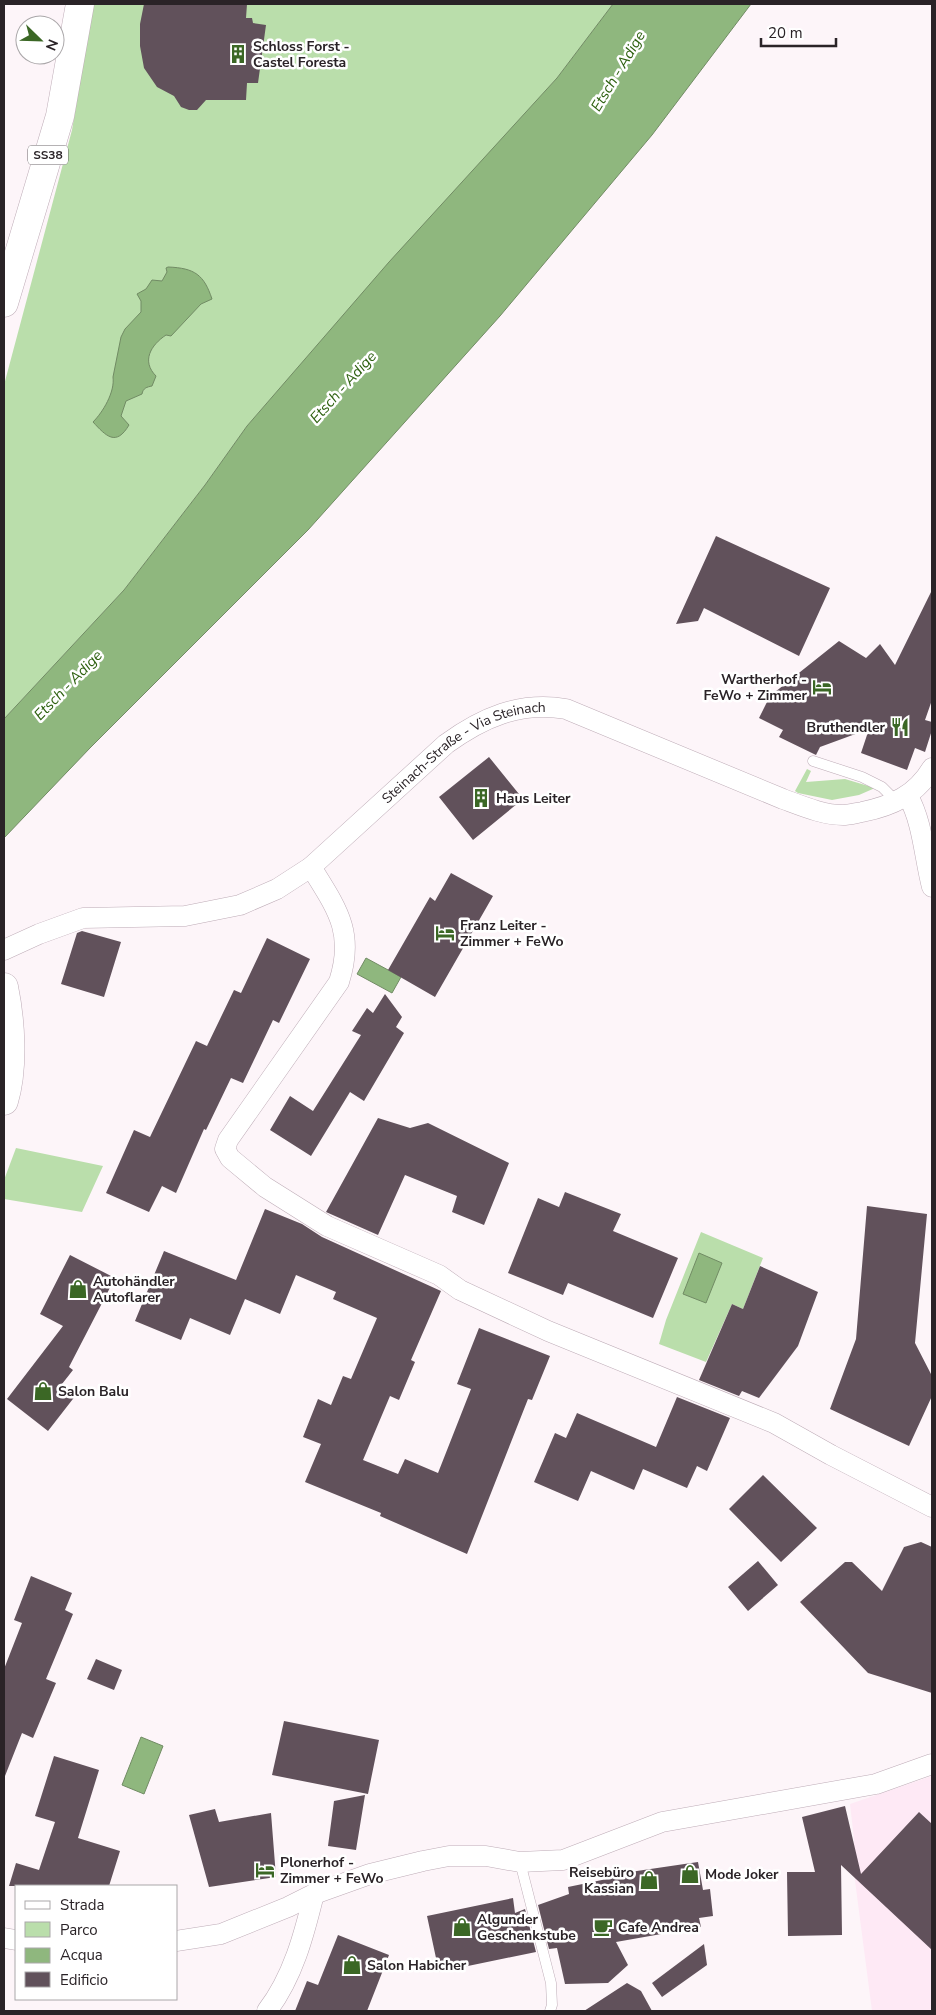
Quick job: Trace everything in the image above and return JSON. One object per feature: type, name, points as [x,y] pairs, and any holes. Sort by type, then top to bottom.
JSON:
[{"type":"main road","name":"SS38","points":[[4,303],[60,116],[80,4]]},
{"type":"main road","points":[[4,988],[8,1008],[10,1072],[4,1101]]},
{"type":"street","name":"Steinach-Straße - Via Steinach","points":[[4,950],[39,934],[83,918],[185,916],[240,905],[277,889],[311,867],[446,744],[470,727],[494,716],[529,708],[566,708],[812,810],[843,815],[873,810],[903,799],[926,778],[932,768]]},
{"type":"street","points":[[903,799],[916,809],[925,861],[932,886]]},
{"type":"street","points":[[311,867],[338,910],[346,941],[346,962],[339,982],[228,1140],[225,1149],[230,1158],[266,1187],[327,1226],[439,1275],[460,1290],[548,1331],[774,1422],[831,1455],[932,1508]]},
{"type":"street","points":[[178,1940],[221,1934],[288,1907],[314,1894],[370,1874],[449,1856],[486,1856],[520,1862],[563,1860],[662,1822],[876,1784],[932,1764]]},
{"type":"street","points":[[267,2011],[283,1985],[299,1950],[314,1894]]},
{"type":"lane","points":[[813,761],[862,777],[903,799]]},
{"type":"lane","points":[[520,1862],[551,1983],[550,2011]]},
{"type":"shaded area","points":[[932,1776],[932,2011],[872,2011],[854,1873],[854,1839],[850,1804]]},
{"type":"green space","points":[[93,4],[613,4],[557,78],[247,426],[205,485],[124,590],[4,719],[4,385],[72,130]]},
{"type":"green space","points":[[807,769],[811,771],[806,782],[845,779],[875,788],[859,795],[832,800],[798,793],[795,791]]},
{"type":"green space","points":[[16,1148],[103,1166],[82,1212],[4,1199],[4,1180]]},
{"type":"green space","points":[[701,1232],[763,1258],[743,1309],[732,1304],[706,1362],[659,1344],[666,1320]]},
{"type":"water","name":"Etsch - Adige","points":[[613,4],[751,4],[652,135],[500,316],[308,530],[90,748],[4,838],[4,719],[124,590],[205,485],[247,426],[389,262],[557,78]]},
{"type":"water","points":[[168,267],[185,269],[197,274],[206,284],[212,299],[201,304],[171,336],[166,335],[152,348],[149,365],[156,376],[152,386],[144,389],[142,394],[126,401],[121,416],[129,425],[120,436],[111,437],[93,422],[101,413],[112,389],[121,337],[125,329],[141,312],[141,301],[137,294],[146,289],[152,280],[162,281]]},
{"type":"water","points":[[366,958],[401,977],[392,993],[357,974]]},
{"type":"water","points":[[699,1253],[722,1263],[706,1303],[683,1294]]},
{"type":"water","points":[[141,1737],[163,1746],[144,1794],[122,1785]]},
{"type":"building","name":"Schloss Forst - Castel Foresta","points":[[144,4],[247,4],[246,18],[252,18],[253,23],[266,25],[258,83],[247,83],[246,100],[206,100],[197,110],[189,110],[181,107],[174,96],[157,87],[144,68],[140,46],[140,24]]},
{"type":"building","points":[[716,536],[830,588],[799,656],[704,608],[698,621],[676,624]]},
{"type":"building","points":[[932,590],[932,700],[925,720],[932,722],[932,730],[925,752],[915,748],[907,770],[861,753],[869,729],[820,747],[816,755],[779,737],[783,730],[759,718],[770,696],[839,641],[866,658],[880,644],[895,665]]},
{"type":"building","name":"Haus Leiter","points":[[489,757],[523,799],[473,840],[439,797]]},
{"type":"building","points":[[451,873],[493,896],[435,997],[388,970],[430,897],[435,901]]},
{"type":"building","points":[[82,931],[121,942],[104,997],[61,984],[77,933]]},
{"type":"building","points":[[267,938],[310,959],[279,1023],[273,1020],[243,1083],[231,1078],[206,1130],[204,1129],[176,1193],[162,1186],[149,1212],[106,1193],[134,1130],[150,1137],[196,1041],[207,1046],[234,990],[241,993]]},
{"type":"building","points":[[385,994],[402,1017],[396,1027],[404,1033],[364,1101],[350,1092],[311,1156],[270,1130],[290,1096],[313,1111],[361,1035],[352,1031],[367,1008],[373,1013]]},
{"type":"building","points":[[378,1118],[410,1128],[428,1123],[509,1163],[484,1225],[452,1212],[457,1196],[405,1175],[378,1235],[326,1212]]},
{"type":"building","points":[[565,1192],[621,1214],[613,1231],[678,1258],[653,1318],[568,1283],[563,1295],[508,1273],[538,1198],[559,1207]]},
{"type":"building","points":[[867,1206],[927,1214],[915,1343],[932,1376],[932,1396],[909,1446],[830,1409],[856,1339]]},
{"type":"building","points":[[265,1209],[302,1224],[322,1237],[441,1291],[411,1360],[415,1362],[399,1400],[390,1396],[363,1460],[398,1474],[405,1459],[438,1473],[471,1389],[457,1384],[479,1328],[550,1356],[532,1400],[528,1399],[467,1554],[380,1516],[381,1513],[305,1482],[321,1444],[303,1437],[318,1399],[331,1405],[343,1376],[351,1379],[377,1318],[333,1299],[336,1292],[296,1275],[280,1314],[245,1299],[230,1335],[190,1318],[181,1340],[135,1321],[164,1251],[236,1280]]},
{"type":"building","points":[[70,1255],[115,1278],[69,1367],[73,1370],[62,1384],[76,1395],[48,1431],[7,1399],[63,1326],[40,1314]]},
{"type":"building","points":[[760,1266],[818,1292],[798,1346],[759,1398],[742,1391],[739,1396],[699,1380],[732,1304],[743,1309]]},
{"type":"building","points":[[677,1397],[730,1418],[707,1471],[697,1466],[687,1488],[643,1469],[634,1490],[591,1471],[578,1501],[534,1482],[555,1433],[566,1438],[577,1413],[656,1447]]},
{"type":"building","points":[[763,1475],[817,1528],[781,1562],[729,1509]]},
{"type":"building","points":[[921,1542],[932,1547],[932,1693],[868,1673],[800,1602],[845,1562],[852,1562],[882,1591],[904,1547]]},
{"type":"building","points":[[758,1561],[778,1585],[748,1611],[728,1587]]},
{"type":"building","points":[[31,1576],[72,1593],[65,1610],[73,1614],[46,1679],[56,1683],[33,1738],[22,1733],[5,1776],[4,1669],[22,1623],[14,1620]]},
{"type":"building","points":[[96,1659],[122,1670],[114,1690],[87,1679]]},
{"type":"building","points":[[284,1721],[379,1740],[368,1794],[272,1775]]},
{"type":"building","points":[[54,1756],[99,1770],[78,1838],[120,1851],[109,1885],[9,1886],[16,1863],[39,1870],[55,1822],[35,1816]]},
{"type":"building","points":[[365,1795],[356,1850],[328,1846],[334,1801]]},
{"type":"building","points":[[845,1806],[861,1874],[919,1812],[932,1824],[932,1950],[841,1865],[842,1935],[788,1936],[787,1872],[815,1872],[802,1817]]},
{"type":"building","points":[[215,1809],[219,1822],[271,1813],[276,1877],[209,1887],[189,1815]]},
{"type":"building","points":[[698,1862],[703,1890],[710,1889],[713,1916],[699,1918],[701,1927],[616,1942],[628,1965],[608,1983],[565,1984],[557,1948],[549,1949],[538,1905],[569,1894],[568,1887],[631,1874],[630,1872]]},
{"type":"building","points":[[513,1898],[515,1913],[525,1909],[536,1952],[439,1972],[427,1916]]},
{"type":"building","points":[[338,1935],[389,1955],[367,2011],[295,2011],[307,1981],[318,1985]]},
{"type":"building","points":[[704,1944],[707,1965],[662,1997],[652,1983]]},
{"type":"building","points":[[627,1983],[641,1991],[652,2011],[584,2011]]},
{"type":"place","name":"Schloss Forst - Castel Foresta","points":[[238,54]]},
{"type":"place","name":"Wartherhof - FeWo + Zimmer","points":[[822,687]]},
{"type":"place","name":"Bruthendler","points":[[900,727]]},
{"type":"place","name":"Haus Leiter","points":[[481,798]]},
{"type":"place","name":"Franz Leiter - Zimmer + FeWo","points":[[445,933]]},
{"type":"place","name":"Autohändler Autoflarer","points":[[78,1289]]},
{"type":"place","name":"Salon Balu","points":[[43,1391]]},
{"type":"place","name":"Plonerhof - Zimmer + FeWo","points":[[265,1870]]},
{"type":"place","name":"Mode Joker","points":[[690,1874]]},
{"type":"place","name":"Reisebüro Kassian","points":[[649,1880]]},
{"type":"place","name":"Algunder Geschenkstube","points":[[462,1927]]},
{"type":"place","name":"Cafe Andrea","points":[[603,1927]]},
{"type":"place","name":"Salon Habicher","points":[[352,1965]]}]
